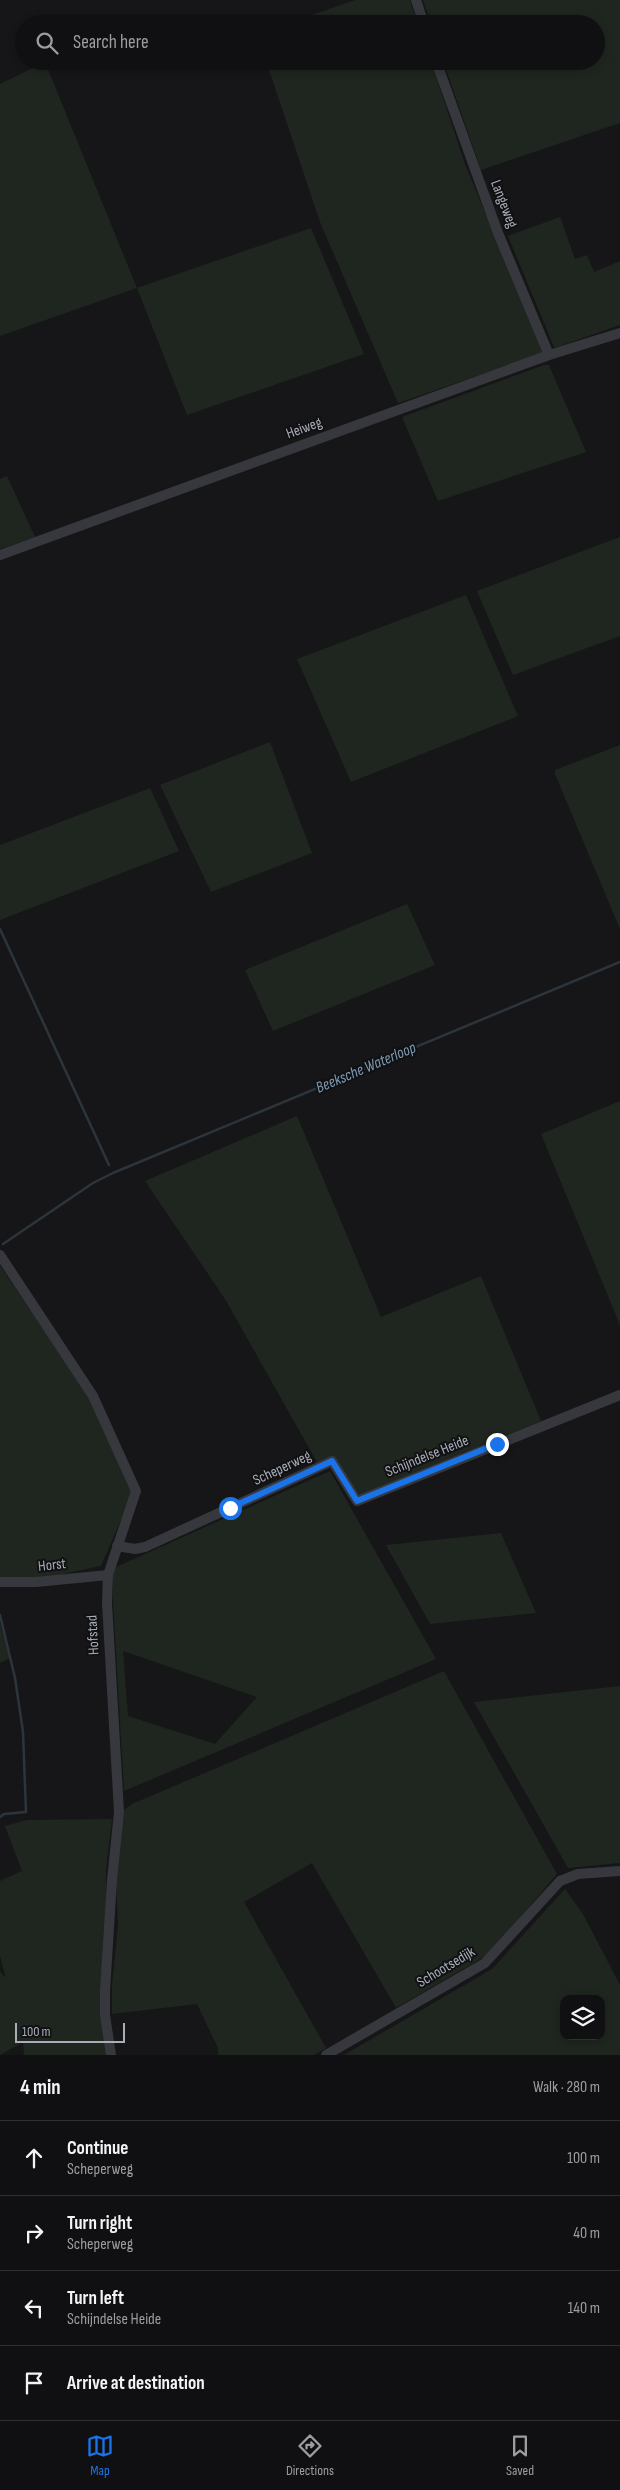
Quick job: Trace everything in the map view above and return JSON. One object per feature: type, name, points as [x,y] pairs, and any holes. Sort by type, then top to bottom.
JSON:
[{"type":"street","points":[[416,0],[421,15]]},
{"type":"street","name":"Langeweg","points":[[439,70],[498,233],[549,355]]},
{"type":"street","name":"Heiweg","points":[[0,555],[549,355],[620,334]]},
{"type":"street","name":"Hofstad","points":[[0,1255],[93,1396],[136,1491],[108,1575],[107,1604],[119,1812],[112,1880],[111,1928],[105,1991],[105,2014],[111,2055]]},
{"type":"street","name":"Schijndelse Heide","points":[[357,1501],[620,1395]]},
{"type":"street","name":"Scheperweg","points":[[117,1546],[135,1550],[145,1547],[332,1461],[357,1501]]},
{"type":"street","name":"Horst","points":[[0,1582],[36,1582],[108,1575]]},
{"type":"street","name":"Schootsedijk","points":[[326,2055],[485,1962],[560,1881],[578,1874],[620,1870]]},
{"type":"shaded area","points":[[355,0],[410,0],[415,15],[312,15]]},
{"type":"shaded area","points":[[423,0],[620,0],[620,123],[481,170],[446,70],[605,70],[605,15],[428,15]]},
{"type":"shaded area","points":[[29,70],[48,70],[137,288],[0,336],[0,84]]},
{"type":"shaded area","points":[[269,70],[434,70],[465,164],[543,353],[398,403],[320,222]]},
{"type":"shaded area","points":[[560,217],[575,259],[587,255],[594,272],[620,261],[620,325],[554,347],[508,236]]},
{"type":"shaded area","points":[[311,228],[364,354],[187,415],[137,288]]},
{"type":"shaded area","points":[[544,365],[549,365],[586,452],[438,501],[402,417]]},
{"type":"shaded area","points":[[7,476],[35,537],[0,549],[0,479]]},
{"type":"shaded area","points":[[620,537],[620,636],[513,675],[477,591]]},
{"type":"shaded area","points":[[466,595],[518,716],[351,782],[297,659]]},
{"type":"shaded area","points":[[270,742],[312,853],[211,892],[160,785]]},
{"type":"shaded area","points":[[620,745],[620,929],[555,774],[555,770]]},
{"type":"shaded area","points":[[150,788],[179,851],[0,920],[0,845]]},
{"type":"shaded area","points":[[407,904],[435,965],[273,1031],[245,970]]},
{"type":"shaded area","points":[[620,1101],[620,1325],[541,1134]]},
{"type":"shaded area","points":[[297,1116],[381,1317],[481,1276],[541,1421],[359,1495],[337,1461],[318,1464],[225,1299],[145,1181]]},
{"type":"shaded area","points":[[0,1266],[90,1397],[133,1492],[101,1566],[44,1578],[0,1577]]},
{"type":"shaded area","points":[[330,1471],[436,1659],[124,1791],[113,1600],[113,1575],[116,1567]],"holes":[[[123,1651],[257,1697],[215,1744],[128,1716]]]},
{"type":"shaded area","points":[[501,1533],[536,1613],[430,1624],[386,1545]]},
{"type":"shaded area","points":[[0,1623],[10,1658],[0,1663]]},
{"type":"shaded area","points":[[444,1671],[557,1874],[489,1954],[396,2008],[312,1863],[244,1902],[326,2048],[314,2055],[218,2055],[218,2048],[197,2004],[112,2014],[112,1986],[118,1925],[116,1880],[124,1810],[132,1804]]},
{"type":"shaded area","points":[[620,1686],[620,1863],[568,1868],[474,1702]]},
{"type":"shaded area","points":[[112,1819],[106,1869],[106,2055],[24,2055],[23,2042],[0,2055],[0,1972],[6,1978],[0,1956],[0,1881],[22,1871],[5,1826],[27,1820]]},
{"type":"shaded area","points":[[565,1889],[583,1914],[620,1985],[620,2055],[344,2055],[492,1969]]},
{"type":"waterway","name":"Beeksche Waterloop","points":[[0,929],[109,1165]]},
{"type":"waterway","name":"Beeksche Waterloop","points":[[3,1244],[93,1183],[113,1173],[620,962]]},
{"type":"waterway","points":[[0,1615],[15,1678],[23,1732],[26,1812],[4,1814],[0,1817]]},
{"type":"route","points":[[230,1508],[332,1461],[357,1501],[497,1444]]}]
